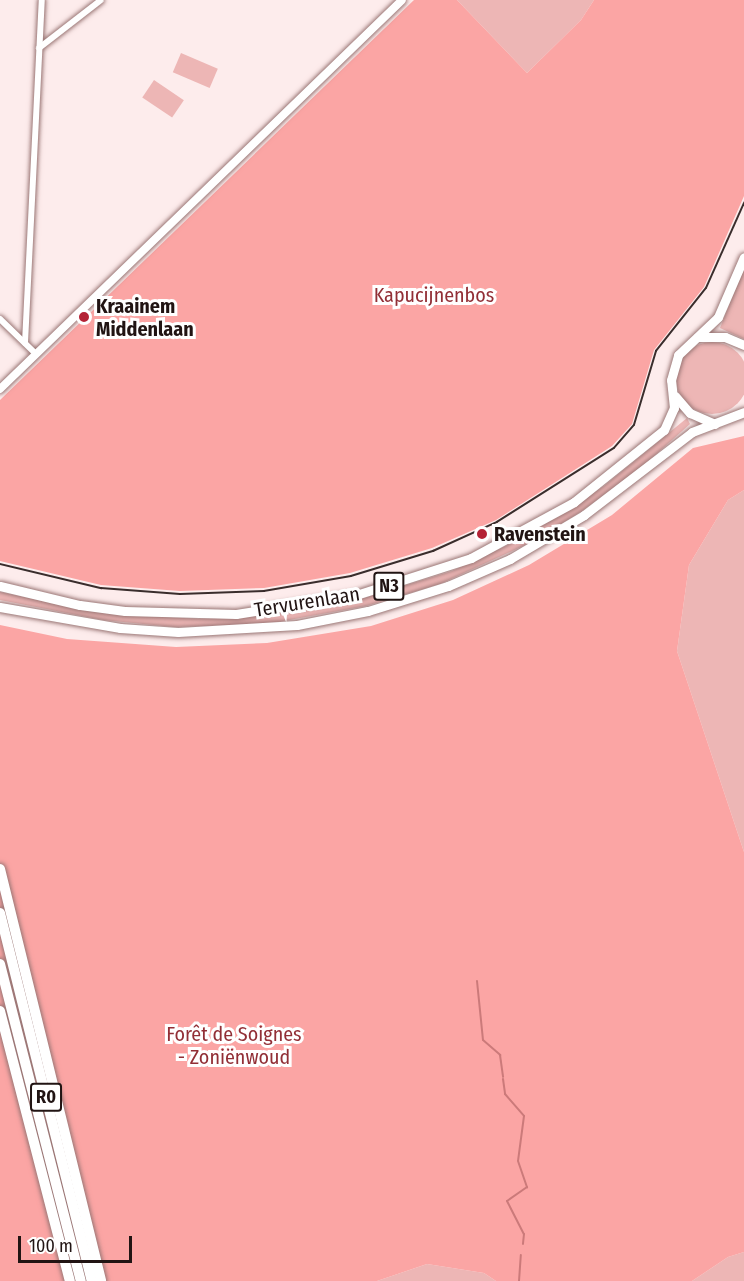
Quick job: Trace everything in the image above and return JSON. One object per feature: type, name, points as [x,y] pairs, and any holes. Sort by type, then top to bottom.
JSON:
[{"type":"highway","points":[[0,869],[101,1281]]},
{"type":"highway","name":"R0","points":[[0,913],[92,1281]]},
{"type":"highway","name":"R0","points":[[0,964],[81,1281]]},
{"type":"highway","points":[[0,1011],[70,1281]]},
{"type":"main road","name":"Tervurenlaan","points":[[0,586],[80,605],[194,614],[294,607],[398,584],[471,558],[574,502],[664,430],[674,408],[676,361],[718,317],[744,257]]},
{"type":"main road","points":[[698,338],[725,337],[744,345]]},
{"type":"main road","points":[[673,394],[690,413],[715,424]]},
{"type":"main road","name":"Tervurenlaan","points":[[0,607],[120,628],[178,632],[297,625],[368,611],[448,586],[548,538],[636,478],[686,436],[744,412]]},
{"type":"street","points":[[25,343],[42,0]]},
{"type":"street","points":[[39,48],[101,0]]},
{"type":"street","points":[[0,389],[402,0]]},
{"type":"street","points":[[0,319],[36,354]]},
{"type":"shaded area","points":[[457,0],[594,0],[581,20],[527,73]]},
{"type":"shaded area","points":[[181,53],[218,69],[210,88],[173,72]]},
{"type":"shaded area","points":[[154,80],[184,100],[172,118],[142,97]]},
{"type":"shaded area","points":[[744,268],[744,339],[720,328]]},
{"type":"shaded area","points":[[705,342],[719,342],[738,352],[748,371],[748,385],[738,404],[719,414],[705,414],[686,404],[676,385],[676,371],[686,352]]},
{"type":"shaded area","points":[[687,418],[690,424],[644,465],[582,511],[534,541],[440,584],[366,606],[267,624],[174,627],[103,620],[0,600],[0,592],[96,612],[198,619],[272,615],[361,599],[452,571],[525,537],[604,486]]},
{"type":"shaded area","points":[[744,490],[744,852],[677,651],[689,565],[728,500]]},
{"type":"shaded area","points":[[744,1252],[744,1281],[692,1281],[728,1257]]},
{"type":"shaded area","points":[[427,1264],[484,1273],[496,1281],[377,1281]]},
{"type":"green space","name":"Kapucijnenbos","points":[[414,0],[457,0],[527,73],[581,20],[594,0],[744,0],[744,196],[704,287],[654,350],[632,424],[612,446],[496,520],[432,548],[350,573],[264,588],[180,591],[101,585],[0,561],[0,400]]},
{"type":"green space","name":"Forêt de Soignes - Zoniënwoud","points":[[744,436],[744,490],[728,500],[689,565],[677,651],[744,852],[744,1252],[728,1257],[692,1281],[496,1281],[484,1273],[427,1264],[377,1281],[0,1281],[0,625],[67,639],[176,647],[267,643],[371,626],[453,600],[529,565],[612,515],[693,448]]},
{"type":"waterway","points":[[477,981],[483,1040],[500,1055],[503,1077]]},
{"type":"waterway","points":[[503,1079],[505,1094],[524,1116],[518,1161],[527,1187],[507,1201],[524,1234],[523,1244]]},
{"type":"waterway","points":[[519,1281],[521,1255]]},
{"type":"tram line","points":[[0,564],[101,588],[180,594],[264,591],[351,576],[433,551],[497,522],[614,448],[634,425],[656,351],[706,288],[744,203]]},
{"type":"place","name":"Kraainem Middenlaan","points":[[84,317]]},
{"type":"place","name":"Ravenstein","points":[[482,534]]}]
